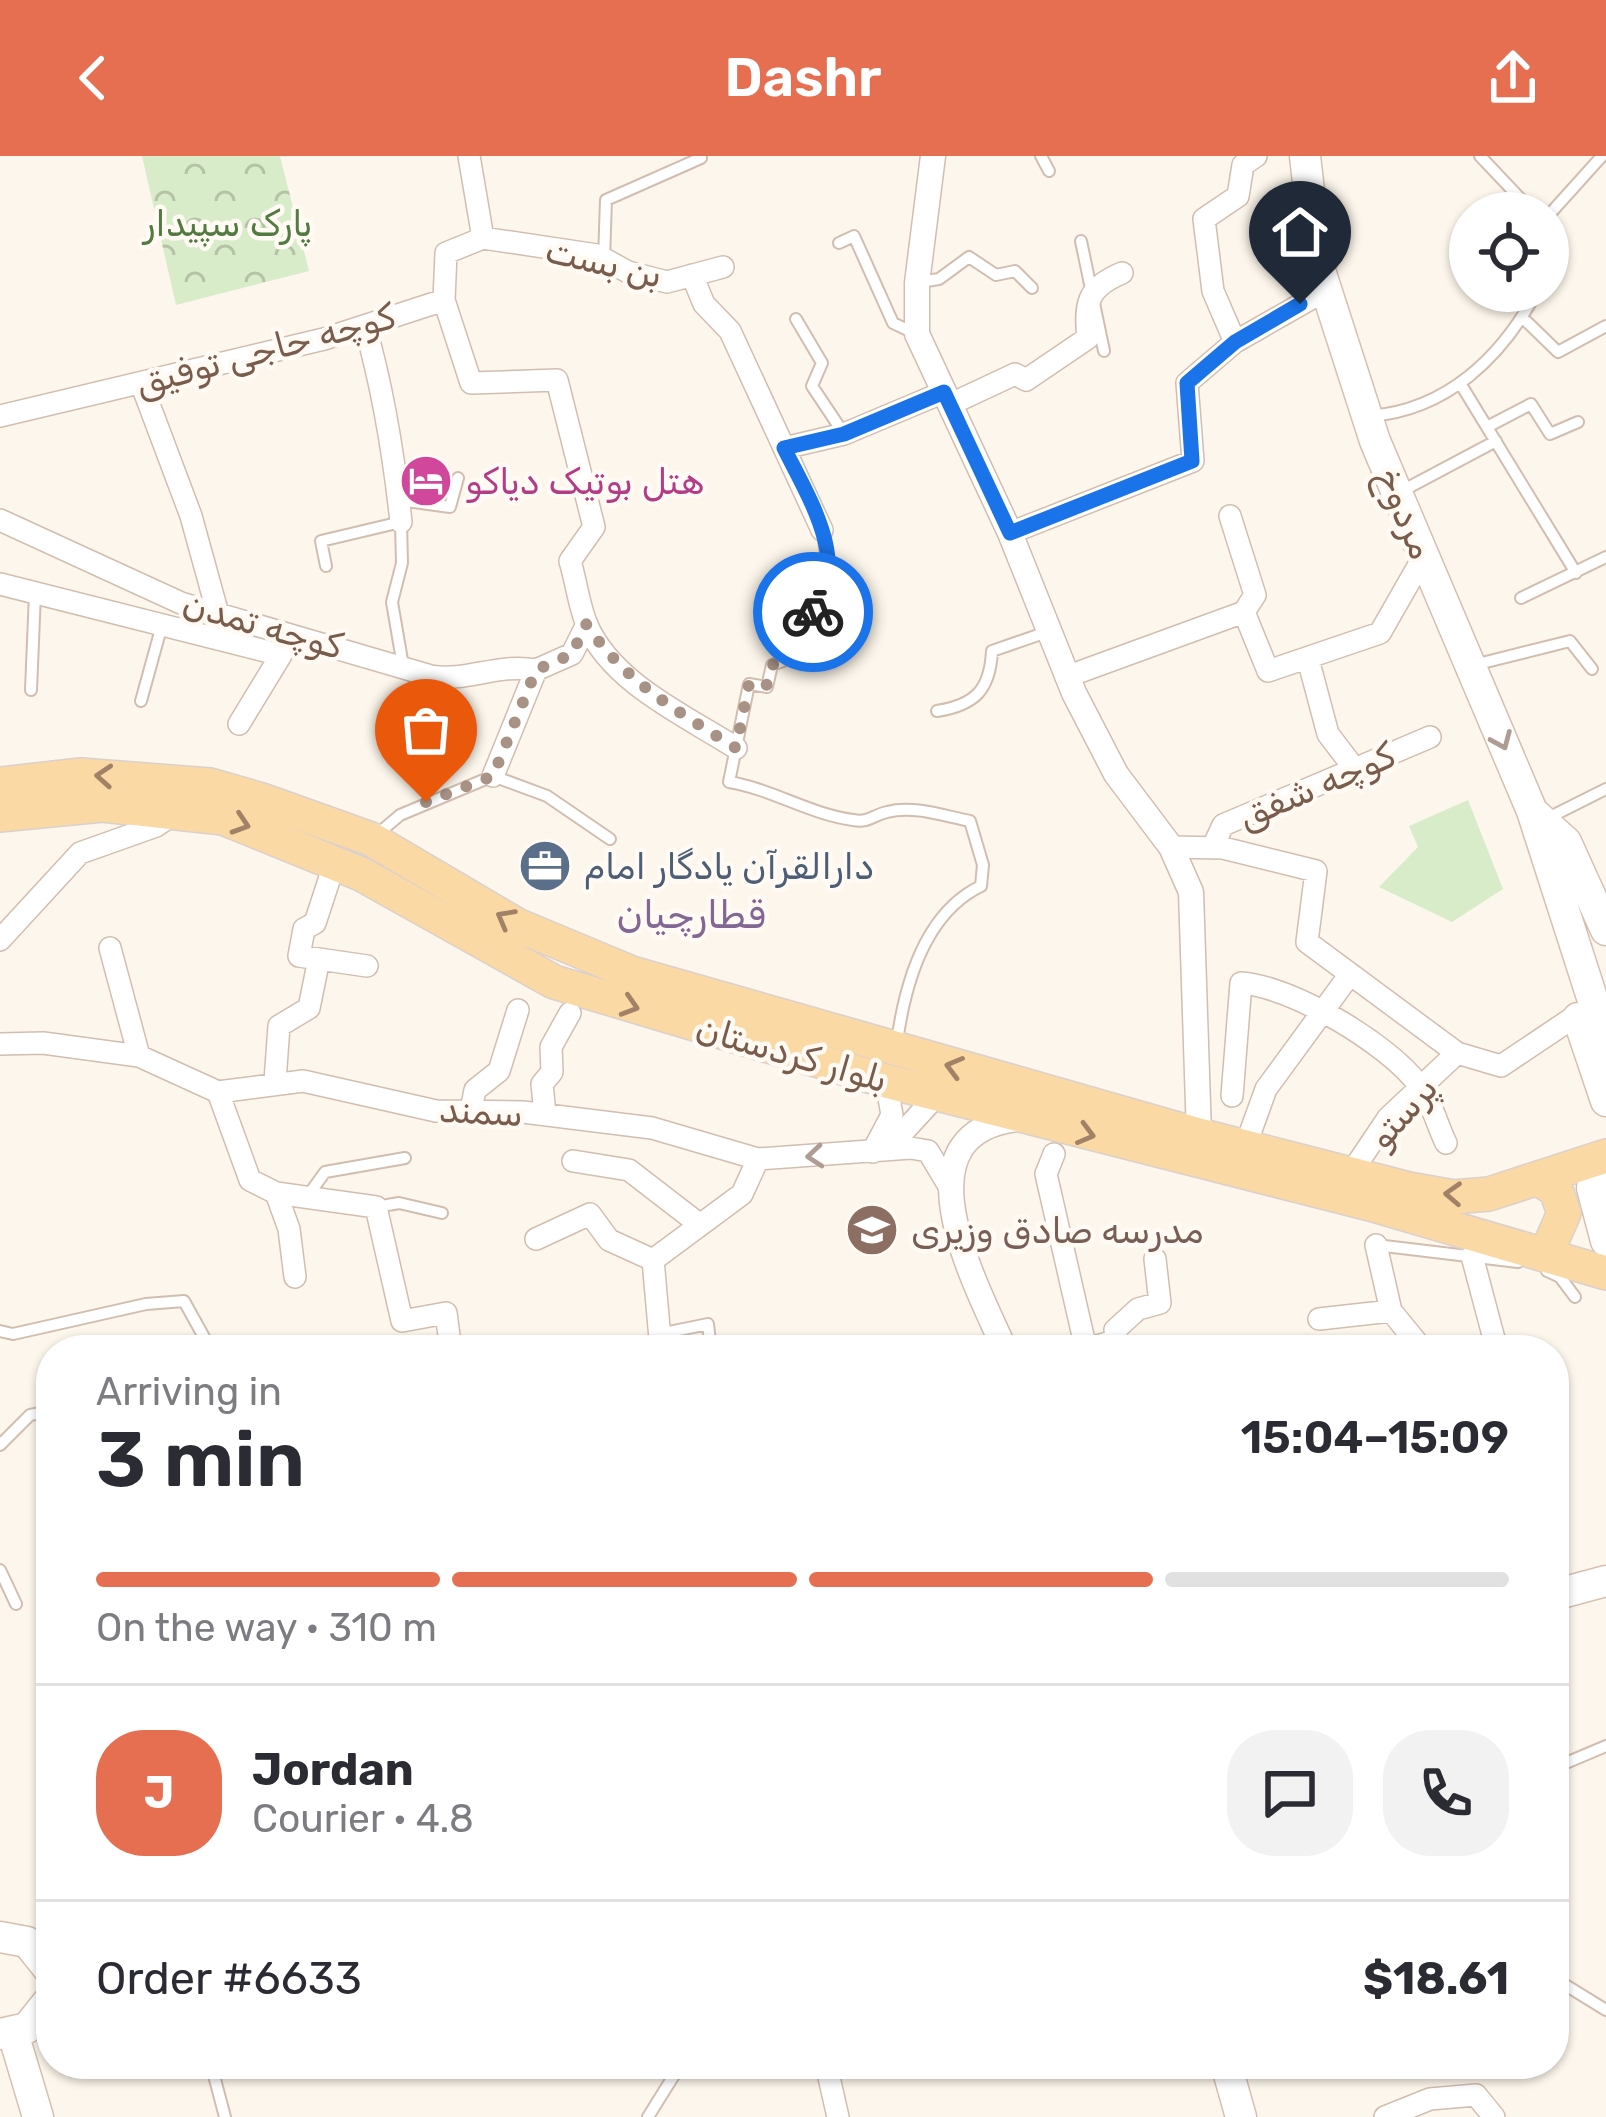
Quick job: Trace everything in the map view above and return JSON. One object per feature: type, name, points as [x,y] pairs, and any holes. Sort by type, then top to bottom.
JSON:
[{"type":"main road","name":"مردوخ","points":[[1305,156],[1326,290],[1366,416],[1537,816],[1606,1041]]},
{"type":"main road","name":"بلوار کردستان","points":[[0,784],[81,775],[210,785],[323,818],[371,839],[561,947],[891,1066],[939,1094],[1606,1273]]},
{"type":"main road","name":"بلوار کردستان","points":[[0,815],[102,805],[223,818],[335,862],[554,982],[1454,1197],[1489,1194],[1606,1157]]},
{"type":"main road","points":[[1606,929],[1566,842],[1537,816],[1525,853],[1606,1101]]},
{"type":"main road","points":[[1606,1157],[1592,1188],[1606,1241]]},
{"type":"main road","points":[[1538,1179],[1556,1190],[1564,1214],[1546,1254]]},
{"type":"main road","points":[[1569,1590],[1606,1581]]},
{"type":"main road","points":[[1569,1612],[1606,1603]]},
{"type":"main road","points":[[0,1937],[27,1942],[36,1953]]},
{"type":"main road","points":[[36,2021],[7,2033],[38,2117]]},
{"type":"main road","points":[[1230,2079],[1241,2117]]},
{"type":"street","points":[[469,156],[483,238]]},
{"type":"street","points":[[1235,342],[1213,291],[1204,219],[1238,196],[1244,165],[1256,156]]},
{"type":"street","points":[[936,157],[917,283],[917,334],[1010,533],[1066,677],[1116,774],[1171,847],[1191,892],[1199,1136]]},
{"type":"street","name":"بن بست","points":[[483,238],[604,259],[628,272],[667,281],[724,267]]},
{"type":"street","name":"کوچه حاجی توفیق","points":[[0,416],[365,326],[445,300],[446,253],[483,238]]},
{"type":"street","points":[[784,448],[844,434],[1015,374],[1026,380],[1088,338],[1084,304],[1099,283],[1122,273]]},
{"type":"street","points":[[692,275],[704,304],[730,331],[822,530]]},
{"type":"street","points":[[1010,533],[1192,461],[1187,383],[1235,342],[1326,290]]},
{"type":"street","points":[[445,300],[471,382],[557,380],[594,527],[571,561],[586,624],[611,661],[648,692],[736,748]]},
{"type":"street","points":[[365,326],[382,385],[382,415],[400,511]]},
{"type":"street","points":[[141,383],[191,516],[218,614]]},
{"type":"street","points":[[1066,677],[1244,613],[1255,595],[1230,516]]},
{"type":"street","name":"کوچه تمدن","points":[[0,520],[181,603],[404,668],[451,679],[492,668],[536,670]]},
{"type":"street","points":[[1244,613],[1268,671],[1308,659],[1380,633],[1424,556]]},
{"type":"street","name":"کوچه تمدن","points":[[0,584],[281,655],[239,724]]},
{"type":"street","points":[[493,776],[536,670],[572,654],[586,624]]},
{"type":"street","points":[[1308,659],[1328,734],[1354,768]]},
{"type":"street","name":"کوچه شفق","points":[[1213,847],[1223,825],[1430,736]]},
{"type":"street","points":[[0,940],[80,853],[156,826],[177,812]]},
{"type":"street","points":[[1171,847],[1213,847],[1316,871],[1306,941],[1348,977],[1456,1053],[1502,1066],[1576,1015]]},
{"type":"street","points":[[274,1082],[278,1027],[309,1008],[304,928],[315,923],[335,862]]},
{"type":"street","points":[[110,948],[139,1056]]},
{"type":"street","points":[[309,958],[367,966]]},
{"type":"street","points":[[1245,1147],[1275,1076],[1348,977]]},
{"type":"street","points":[[1232,1096],[1241,983],[1272,985],[1324,1013],[1422,1088],[1447,1143]]},
{"type":"street","points":[[470,1115],[475,1090],[499,1071],[518,1010]]},
{"type":"street","points":[[545,1114],[542,1084],[552,1072],[551,1047],[570,1013]]},
{"type":"street","points":[[0,1044],[43,1043],[139,1056],[218,1091],[250,1180],[276,1193],[376,1207],[402,1321],[446,1313],[449,1335]]},
{"type":"street","name":"پرستو","points":[[1351,1173],[1388,1118],[1456,1053]]},
{"type":"street","points":[[873,1152],[892,1115],[891,1066]]},
{"type":"street","name":"سمند","points":[[218,1091],[303,1081],[470,1115],[545,1114],[652,1128],[758,1159],[928,1151],[949,1186]]},
{"type":"street","points":[[1199,1089],[1259,1107]]},
{"type":"street","points":[[873,1152],[904,1130],[939,1094]]},
{"type":"street","points":[[998,1335],[977,1291],[949,1186],[952,1164],[986,1127],[1030,1118]]},
{"type":"street","points":[[1054,1154],[1046,1174],[1082,1335]]},
{"type":"street","points":[[652,1260],[742,1194],[758,1159]]},
{"type":"street","points":[[573,1161],[629,1170],[699,1224]]},
{"type":"street","points":[[276,1193],[289,1229],[295,1277]]},
{"type":"street","points":[[536,1239],[590,1214],[609,1240],[652,1260]]},
{"type":"street","points":[[1376,1245],[1391,1311],[1411,1335]]},
{"type":"street","points":[[1472,1256],[1493,1335]]},
{"type":"street","points":[[1116,1335],[1114,1330],[1138,1309],[1160,1303],[1155,1258]]},
{"type":"street","points":[[652,1260],[659,1335]]},
{"type":"street","points":[[1319,1319],[1391,1311]]},
{"type":"street","points":[[829,2079],[838,2117]]},
{"type":"street","points":[[1385,2117],[1430,2099],[1477,2095],[1494,2117]]},
{"type":"lane","points":[[1041,156],[1049,171]]},
{"type":"lane","points":[[1480,156],[1514,192]]},
{"type":"lane","points":[[604,259],[606,200],[701,158]]},
{"type":"lane","points":[[1569,192],[1598,160],[1606,178]]},
{"type":"lane","points":[[839,243],[854,236],[892,323],[917,334]]},
{"type":"lane","points":[[1081,241],[1104,351]]},
{"type":"lane","points":[[917,283],[939,279],[969,257],[996,275],[1015,271],[1032,288]]},
{"type":"lane","points":[[1366,416],[1409,413],[1473,376],[1526,312]]},
{"type":"lane","points":[[1523,318],[1558,352],[1606,326]]},
{"type":"lane","points":[[796,319],[822,363],[812,386],[844,434]]},
{"type":"lane","points":[[1460,383],[1576,573]]},
{"type":"lane","points":[[1487,428],[1531,404],[1550,434],[1578,422]]},
{"type":"lane","points":[[1397,494],[1496,441]]},
{"type":"lane","points":[[326,566],[321,541],[400,511],[450,508],[458,478]]},
{"type":"lane","points":[[400,511],[403,563],[392,602],[404,668]]},
{"type":"lane","points":[[822,530],[830,568],[823,600],[803,623],[783,630],[783,661],[772,665],[766,687],[749,684],[728,782],[754,786],[827,817],[867,823],[885,812],[915,810],[970,821],[983,865],[981,886],[955,899],[935,923],[910,984],[891,1066]]},
{"type":"lane","points":[[1521,598],[1606,557]]},
{"type":"lane","points":[[31,690],[34,593]]},
{"type":"lane","points":[[141,701],[162,625]]},
{"type":"lane","points":[[937,711],[967,706],[983,691],[992,651],[1047,632]]},
{"type":"lane","points":[[1471,666],[1570,640],[1592,669]]},
{"type":"lane","points":[[371,839],[400,815],[493,776],[547,796],[610,839]]},
{"type":"lane","points":[[1537,816],[1606,789]]},
{"type":"lane","points":[[307,1198],[325,1172],[405,1158]]},
{"type":"lane","points":[[376,1207],[399,1203],[442,1213]]},
{"type":"lane","points":[[1376,1245],[1532,1264],[1560,1277],[1575,1297]]},
{"type":"lane","points":[[0,1330],[14,1334],[146,1304],[184,1301],[204,1335]]},
{"type":"lane","points":[[679,1335],[708,1324],[709,1335]]},
{"type":"lane","points":[[0,1444],[36,1414]]},
{"type":"lane","points":[[0,1570],[16,1604]]},
{"type":"lane","points":[[1569,1762],[1606,1746]]},
{"type":"lane","points":[[1569,1988],[1605,2012]]},
{"type":"lane","points":[[215,2079],[226,2117]]},
{"type":"lane","points":[[648,2117],[672,2079]]},
{"type":"green space","name":"پارک سپیدار","points":[[142,156],[280,156],[309,271],[176,305]]},
{"type":"green space","points":[[1468,800],[1503,889],[1452,922],[1379,887],[1418,847],[1409,826]]},
{"type":"way so far","points":[[426,802],[493,776],[536,670],[572,654],[586,624],[611,661],[648,692],[736,748],[749,684],[766,687],[772,665],[783,661],[783,630],[803,623],[813,612]]},
{"type":"place","name":"هتل بوتیک دیاکو","points":[[426,481]]},
{"type":"place","name":"دارالقرآن یادگار امام","points":[[545,866]]},
{"type":"place","name":"مدرسه صادق وزیری","points":[[872,1230]]},
{"type":"district","name":"قطارچیان","points":[[691,914]]},
{"type":"route","points":[[813,612],[823,600],[830,568],[822,530],[784,448],[844,434],[944,392],[1010,533],[1192,461],[1187,383],[1235,342],[1300,304]]}]
